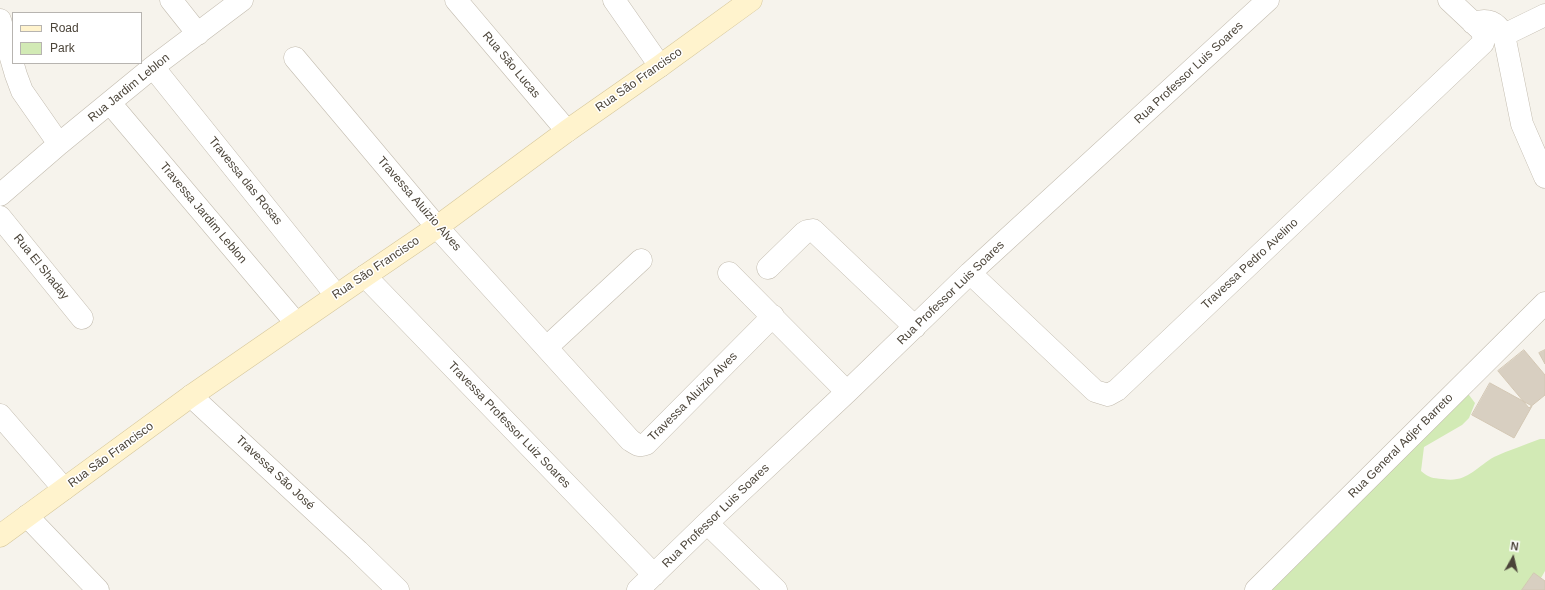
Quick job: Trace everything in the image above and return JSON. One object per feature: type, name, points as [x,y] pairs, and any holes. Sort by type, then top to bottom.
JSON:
[{"type":"street","points":[[171,0],[198,34]]},
{"type":"street","name":"Rua Jardim Leblon","points":[[0,195],[59,144],[153,67],[242,0]]},
{"type":"street","name":"Rua São Lucas","points":[[456,0],[567,131]]},
{"type":"street","points":[[614,0],[660,66]]},
{"type":"street","name":"Rua São Francisco","points":[[0,536],[191,396],[336,295],[438,227],[567,131],[751,0]]},
{"type":"street","name":"Rua Professor Luis Soares","points":[[638,590],[970,273],[1268,0]]},
{"type":"street","name":"Travessa Pedro Avelino","points":[[970,273],[1095,391],[1108,395],[1117,390],[1483,43],[1484,34],[1449,0]]},
{"type":"street","points":[[1504,35],[1545,15]]},
{"type":"street","points":[[0,20],[12,61]]},
{"type":"street","points":[[1473,23],[1482,20],[1490,22],[1498,27],[1504,35],[1522,124],[1545,177]]},
{"type":"street","name":"Travessa Aluizio Alves","points":[[295,58],[438,227],[630,440],[641,446],[646,444],[773,316]]},
{"type":"street","points":[[13,64],[22,91],[59,144]]},
{"type":"street","name":"Travessa das Rosas","points":[[153,67],[336,295]]},
{"type":"street","name":"Travessa Jardim Leblon","points":[[110,103],[296,323]]},
{"type":"street","name":"Rua El Shaday","points":[[0,217],[82,318]]},
{"type":"street","points":[[768,268],[804,232],[813,230],[915,327]]},
{"type":"street","points":[[547,348],[641,260]]},
{"type":"street","points":[[729,273],[847,392]]},
{"type":"street","name":"Travessa Professor Luiz Soares","points":[[365,276],[654,575]]},
{"type":"street","name":"Rua General Adjer Barreto","points":[[1256,590],[1545,303]]},
{"type":"street","name":"Travessa São José","points":[[191,396],[398,590]]},
{"type":"street","points":[[0,415],[64,489]]},
{"type":"street","points":[[27,516],[98,590]]},
{"type":"street","points":[[707,523],[776,590]]},
{"type":"green space","points":[[1460,391],[1469,395],[1475,403],[1469,418],[1462,425],[1424,447],[1421,471],[1426,475],[1451,480],[1465,477],[1494,457],[1540,439],[1545,439],[1545,571],[1530,590],[1258,590]]},
{"type":"building","points":[[1524,350],[1545,375],[1545,395],[1529,408],[1498,371]]},
{"type":"building","points":[[1545,350],[1545,364],[1539,353]]},
{"type":"building","points":[[1490,383],[1532,406],[1514,438],[1472,415]]},
{"type":"building","points":[[1534,573],[1545,581],[1545,590],[1522,590]]}]
